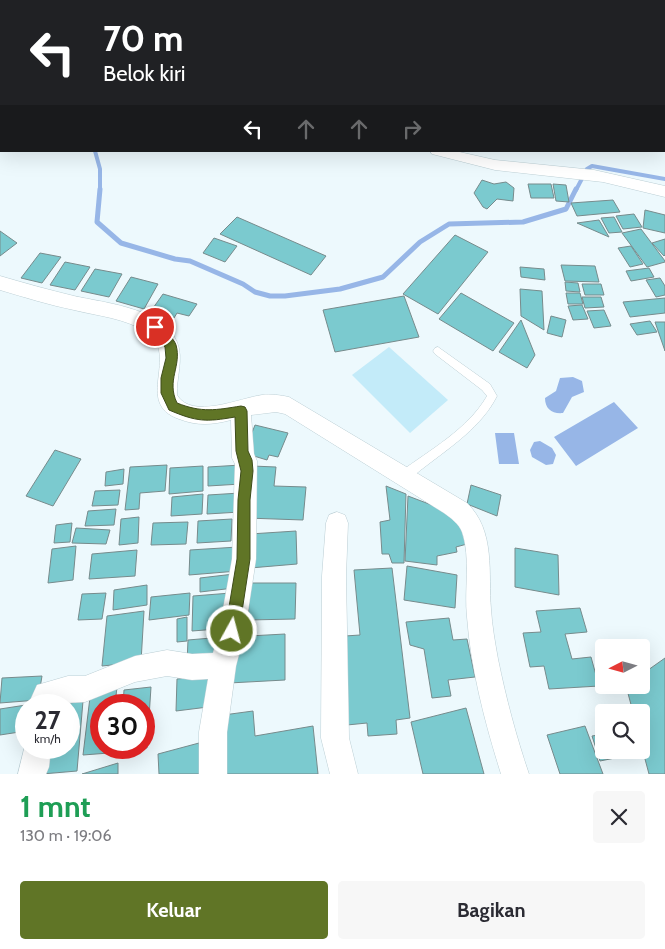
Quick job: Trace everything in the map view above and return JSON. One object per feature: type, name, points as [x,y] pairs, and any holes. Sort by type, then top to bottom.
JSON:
[{"type":"street","points":[[441,152],[456,158],[492,165],[594,175],[643,185],[665,192]]},
{"type":"street","points":[[0,283],[126,315],[155,327],[170,346],[171,358],[167,378],[167,393],[173,407],[201,416],[241,411],[273,403],[289,406],[452,504],[464,514],[471,525],[477,549],[479,616],[487,671],[500,730],[514,774]]},
{"type":"street","points":[[213,774],[213,732],[222,666],[232,631],[244,559],[244,500],[247,471],[246,460],[243,458],[242,451],[241,411]]},
{"type":"street","points":[[336,523],[334,576],[335,738],[344,774]]},
{"type":"street","points":[[46,694],[68,689],[85,689],[135,669],[167,663],[192,668],[222,666]]},
{"type":"street","points":[[32,774],[36,759]]},
{"type":"lane","points":[[404,476],[456,435],[488,406],[492,396],[486,386],[438,351]]},
{"type":"shaded area","points":[[389,347],[448,400],[410,433],[352,375]]},
{"type":"water","points":[[573,377],[582,381],[584,392],[572,397],[563,413],[556,413],[550,410],[546,405],[545,398],[556,391],[560,378]]},
{"type":"water","points":[[614,402],[638,428],[576,466],[554,437]]},
{"type":"water","points":[[495,433],[514,433],[519,464],[499,464]]},
{"type":"water","points":[[540,441],[552,448],[556,455],[553,464],[546,465],[532,457],[530,450],[534,442]]},
{"type":"building","points":[[482,180],[494,184],[506,182],[514,188],[513,201],[497,199],[487,209],[483,207],[474,193]]},
{"type":"building","points":[[528,184],[551,184],[554,198],[531,198]]},
{"type":"building","points":[[553,184],[566,185],[569,202],[556,201]]},
{"type":"building","points":[[613,200],[620,212],[577,216],[571,203]]},
{"type":"building","points":[[645,210],[665,215],[665,233],[643,228]]},
{"type":"building","points":[[634,214],[642,227],[623,229],[616,216]]},
{"type":"building","points":[[237,217],[326,256],[311,275],[220,234]]},
{"type":"building","points":[[614,217],[622,232],[609,233],[601,218]]},
{"type":"building","points":[[599,220],[609,237],[577,223]]},
{"type":"building","points":[[641,229],[665,262],[647,267],[622,233]]},
{"type":"building","points":[[0,231],[17,243],[0,256]]},
{"type":"building","points":[[455,235],[488,252],[438,314],[403,294]]},
{"type":"building","points":[[214,238],[237,246],[225,262],[203,253]]},
{"type":"building","points":[[665,239],[665,255],[664,256],[652,243]]},
{"type":"building","points":[[631,246],[643,264],[630,267],[618,248]]},
{"type":"building","points":[[40,253],[61,257],[42,283],[21,278]]},
{"type":"building","points":[[65,262],[90,267],[75,290],[50,285]]},
{"type":"building","points":[[561,265],[595,266],[599,282],[565,281]]},
{"type":"building","points":[[520,267],[544,269],[545,280],[521,277]]},
{"type":"building","points":[[649,268],[654,277],[631,281],[626,271]]},
{"type":"building","points":[[95,269],[122,274],[109,297],[81,291]]},
{"type":"building","points":[[131,277],[158,284],[144,309],[116,301]]},
{"type":"building","points":[[660,278],[665,286],[665,295],[656,297],[646,280]]},
{"type":"building","points":[[565,282],[578,283],[580,292],[566,291]]},
{"type":"building","points":[[582,284],[601,284],[604,295],[585,295]]},
{"type":"building","points":[[520,289],[542,291],[544,330],[521,316]]},
{"type":"building","points":[[461,293],[514,323],[493,351],[439,319]]},
{"type":"building","points":[[566,293],[580,293],[583,304],[568,304]]},
{"type":"building","points":[[163,294],[197,304],[189,316],[177,313],[174,318],[151,311]]},
{"type":"building","points":[[404,296],[419,337],[335,352],[323,310]]},
{"type":"building","points":[[582,297],[601,297],[604,307],[585,308]]},
{"type":"building","points":[[665,298],[665,313],[630,317],[623,302]]},
{"type":"building","points":[[582,305],[588,319],[573,320],[568,306]]},
{"type":"building","points":[[604,310],[611,326],[594,328],[587,311]]},
{"type":"building","points":[[551,316],[566,320],[562,337],[547,333]]},
{"type":"building","points":[[521,320],[535,355],[527,368],[499,352]]},
{"type":"building","points":[[650,321],[657,332],[637,335],[630,324]]},
{"type":"building","points":[[655,322],[665,322],[665,351]]},
{"type":"building","points":[[255,425],[288,433],[278,457],[269,455],[267,460],[244,453]]},
{"type":"building","points":[[55,450],[81,459],[53,506],[26,496]]},
{"type":"building","points":[[167,465],[165,491],[140,493],[139,509],[125,510],[130,467]]},
{"type":"building","points":[[241,465],[241,484],[208,486],[208,467]]},
{"type":"building","points":[[203,466],[203,491],[169,494],[170,468]]},
{"type":"building","points":[[252,466],[276,467],[274,486],[306,487],[303,520],[246,518]]},
{"type":"building","points":[[124,469],[123,484],[105,486],[106,472]]},
{"type":"building","points":[[471,485],[501,495],[497,516],[467,504]]},
{"type":"building","points":[[386,486],[406,494],[404,563],[392,563],[389,554],[382,554],[380,522],[390,520]]},
{"type":"building","points":[[120,490],[118,505],[92,506],[95,491]]},
{"type":"building","points":[[240,493],[240,512],[207,514],[208,495]]},
{"type":"building","points":[[203,494],[202,514],[171,516],[172,497]]},
{"type":"building","points":[[408,496],[458,515],[467,544],[456,547],[457,552],[437,556],[437,565],[405,561]]},
{"type":"building","points":[[116,509],[114,525],[85,526],[88,511]]},
{"type":"building","points":[[139,517],[138,543],[119,545],[121,519]]},
{"type":"building","points":[[232,519],[231,541],[197,543],[198,521]]},
{"type":"building","points":[[188,522],[186,544],[151,545],[153,523]]},
{"type":"building","points":[[72,523],[70,542],[54,543],[56,525]]},
{"type":"building","points":[[76,528],[110,530],[106,544],[72,543]]},
{"type":"building","points":[[296,531],[297,564],[250,568],[250,534]]},
{"type":"building","points":[[76,546],[73,580],[48,583],[52,549]]},
{"type":"building","points":[[238,547],[238,571],[189,575],[190,550]]},
{"type":"building","points":[[515,548],[558,555],[559,595],[515,587]]},
{"type":"building","points":[[137,550],[135,576],[89,579],[92,554]]},
{"type":"building","points":[[407,566],[457,575],[455,608],[404,600]]},
{"type":"building","points":[[392,568],[410,718],[396,720],[397,734],[368,736],[367,723],[347,725],[345,636],[360,635],[354,570]]},
{"type":"building","points":[[234,574],[234,588],[200,592],[200,578]]},
{"type":"building","points":[[250,583],[296,583],[295,619],[248,620]]},
{"type":"building","points":[[147,585],[147,605],[113,610],[114,590]]},
{"type":"building","points":[[106,593],[102,619],[78,620],[82,594]]},
{"type":"building","points":[[190,593],[189,615],[149,620],[151,597]]},
{"type":"building","points":[[231,593],[231,628],[192,631],[193,596]]},
{"type":"building","points":[[580,608],[587,632],[565,634],[572,659],[591,657],[595,672],[595,686],[549,689],[544,666],[530,667],[523,633],[541,632],[536,611]]},
{"type":"building","points":[[144,611],[141,662],[102,666],[107,616]]},
{"type":"building","points":[[187,617],[187,641],[177,642],[177,619]]},
{"type":"building","points":[[449,618],[453,640],[467,639],[475,677],[448,680],[451,696],[432,698],[424,649],[410,645],[406,622]]},
{"type":"building","points":[[285,634],[285,680],[229,683],[231,637]]},
{"type":"building","points":[[223,637],[222,660],[187,663],[188,640]]},
{"type":"building","points":[[665,658],[665,774],[649,774],[645,759],[650,759],[650,704],[631,704],[628,694],[650,694],[650,669]]},
{"type":"building","points":[[42,676],[39,694],[15,694],[15,702],[0,703],[2,678]]},
{"type":"building","points":[[208,676],[208,707],[176,711],[177,679]]},
{"type":"building","points":[[117,687],[116,694],[90,694],[91,689]]},
{"type":"building","points":[[151,687],[151,694],[124,694],[124,690]]},
{"type":"building","points":[[90,697],[90,754],[83,755]]},
{"type":"building","points":[[80,701],[83,701],[80,736]]},
{"type":"building","points":[[15,707],[15,733],[0,735],[0,709]]},
{"type":"building","points":[[466,708],[484,774],[423,774],[411,722]]},
{"type":"building","points":[[253,711],[255,736],[313,726],[318,774],[218,774],[216,716]]},
{"type":"building","points":[[585,726],[595,753],[595,759],[597,759],[603,774],[560,774],[547,735]]},
{"type":"building","points":[[199,743],[202,774],[159,774],[158,754]]},
{"type":"building","points":[[44,759],[78,759],[77,771],[42,774]]},
{"type":"building","points":[[118,763],[118,774],[82,774]]},
{"type":"waterway","points":[[95,152],[100,169],[100,189]]},
{"type":"waterway","points":[[576,190],[587,169],[592,166],[665,179]]},
{"type":"waterway","points":[[100,189],[97,222],[121,243],[175,259],[190,261],[243,284],[255,292],[270,296],[340,289],[383,277],[420,242],[449,224],[523,222],[566,209],[576,189]]},
{"type":"route","points":[[155,327],[168,340],[172,351],[167,378],[167,393],[173,407],[193,415],[209,416],[241,411],[242,451],[243,458],[246,460],[247,471],[244,500],[244,559],[232,631]]}]
